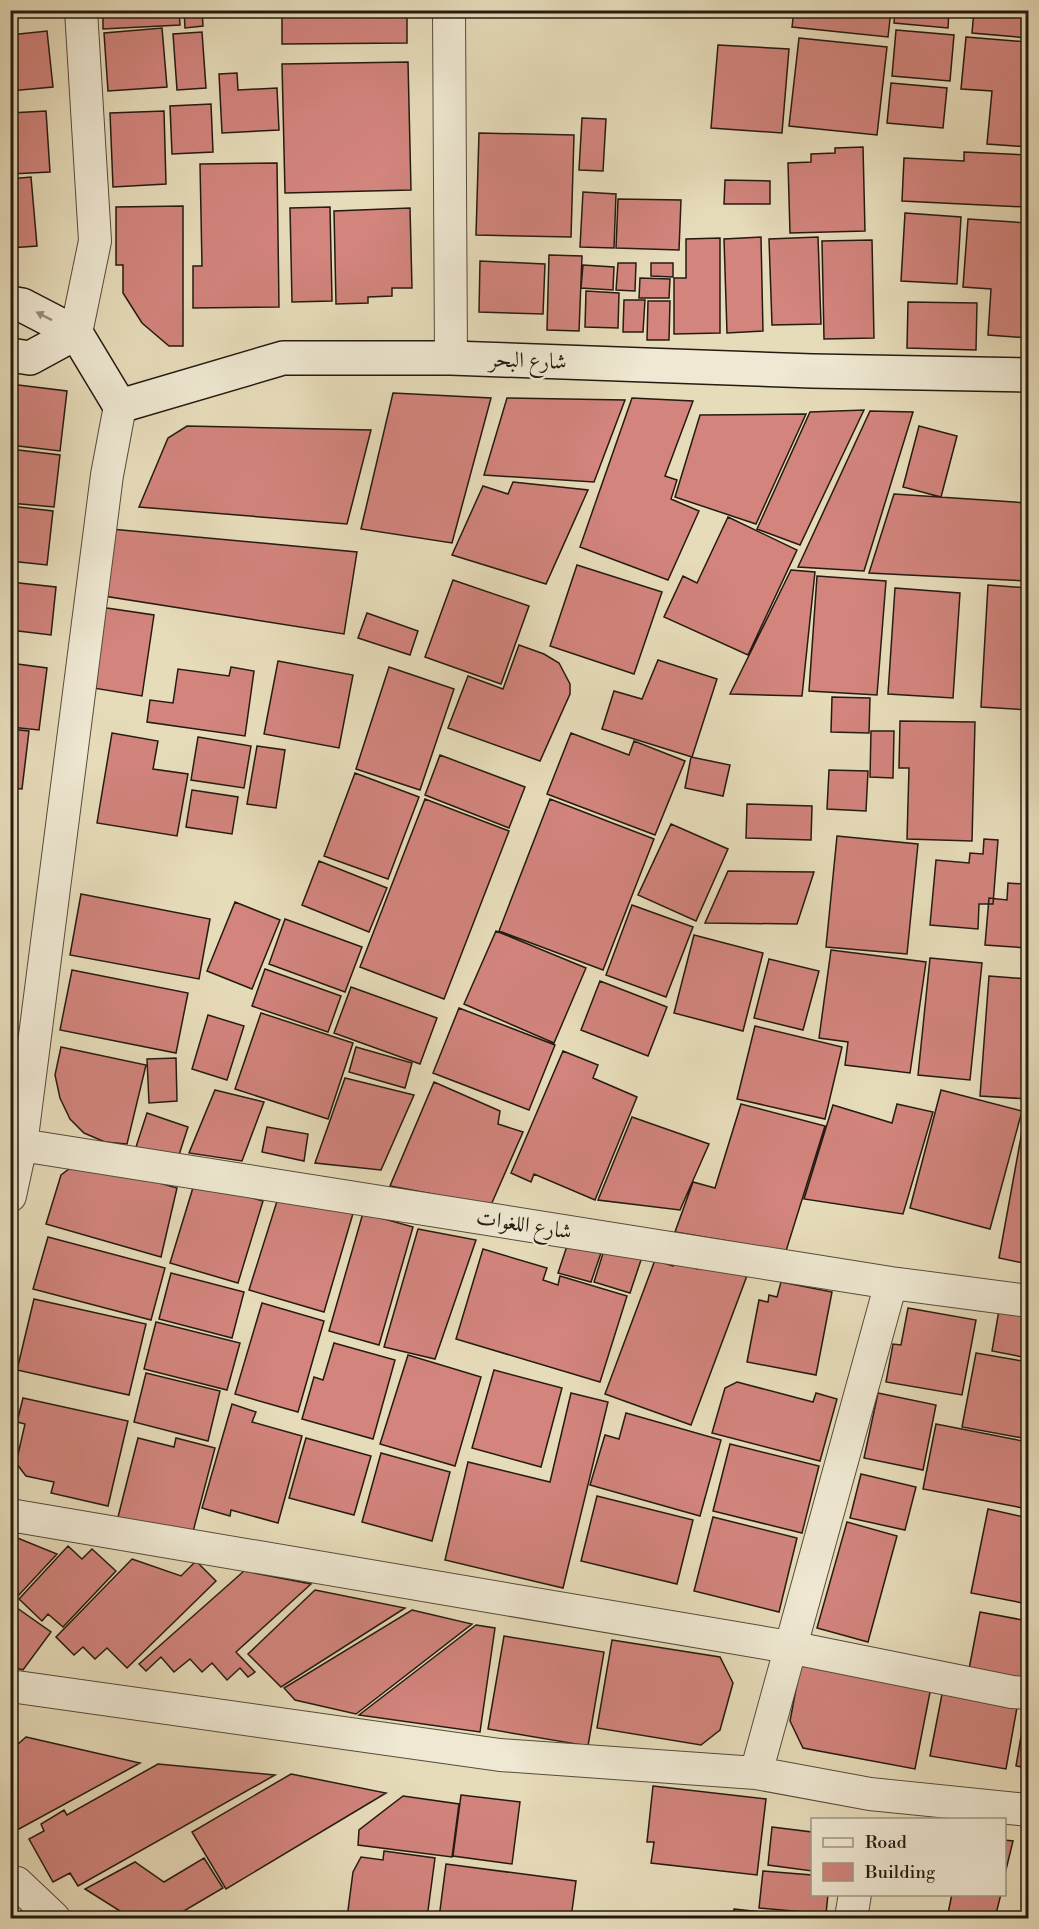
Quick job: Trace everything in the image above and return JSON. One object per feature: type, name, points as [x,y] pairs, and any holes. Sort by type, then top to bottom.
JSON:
[{"type":"main road","points":[[10,303],[22,305],[76,333],[120,406]]},
{"type":"main road","points":[[10,355],[30,358],[76,333]]},
{"type":"main road","name":"شارع البحر","points":[[120,406],[283,358],[452,358],[801,371],[1029,375]]},
{"type":"street","points":[[76,333],[95,241],[81,10]]},
{"type":"street","points":[[449,10],[452,358]]},
{"type":"street","points":[[10,1197],[21,1145],[107,475],[120,406]]},
{"type":"street","name":"شارع اللغوات","points":[[21,1145],[891,1283],[1029,1301]]},
{"type":"street","points":[[756,1773],[891,1283]]},
{"type":"street","points":[[10,1515],[789,1647],[1012,1692],[1029,1693]]},
{"type":"street","points":[[10,1686],[500,1755],[756,1773],[868,1807],[1029,1810]]},
{"type":"street","points":[[17,1883],[54,1918]]},
{"type":"street","points":[[851,1918],[855,1896]]},
{"type":"building","points":[[103,10],[179,10],[180,25],[103,29]]},
{"type":"building","points":[[184,10],[202,10],[203,26],[185,28]]},
{"type":"building","points":[[282,10],[407,10],[407,43],[282,44]]},
{"type":"building","points":[[794,10],[891,10],[888,37],[792,27]]},
{"type":"building","points":[[895,10],[949,10],[948,28],[894,23]]},
{"type":"building","points":[[974,10],[1028,10],[1028,38],[972,33]]},
{"type":"building","points":[[162,28],[167,87],[108,91],[104,33]]},
{"type":"building","points":[[896,30],[954,35],[950,81],[892,76]]},
{"type":"building","points":[[47,31],[53,87],[10,91],[10,35]]},
{"type":"building","points":[[202,32],[206,88],[177,90],[173,34]]},
{"type":"building","points":[[966,37],[1028,42],[1028,147],[987,144],[992,91],[961,89]]},
{"type":"building","points":[[799,38],[887,47],[877,135],[789,126]]},
{"type":"building","points":[[718,45],[789,49],[782,133],[711,128]]},
{"type":"building","points":[[408,62],[411,190],[285,193],[282,64]]},
{"type":"building","points":[[237,73],[238,90],[277,88],[279,130],[222,133],[219,74]]},
{"type":"building","points":[[891,83],[947,88],[943,128],[887,123]]},
{"type":"building","points":[[211,104],[213,152],[172,154],[170,106]]},
{"type":"building","points":[[46,111],[50,172],[10,174],[10,113]]},
{"type":"building","points":[[164,111],[166,184],[113,187],[110,113]]},
{"type":"building","points":[[582,118],[606,119],[603,171],[579,170]]},
{"type":"building","points":[[479,133],[574,135],[571,237],[476,235]]},
{"type":"building","points":[[863,147],[865,231],[790,233],[788,163],[811,162],[811,154],[835,153],[835,148]]},
{"type":"building","points":[[964,152],[1026,155],[1024,207],[902,201],[904,158],[964,161]]},
{"type":"building","points":[[277,163],[279,307],[193,308],[193,266],[202,266],[200,164]]},
{"type":"building","points":[[31,177],[37,246],[10,248],[10,179]]},
{"type":"building","points":[[725,180],[770,181],[770,204],[724,204]]},
{"type":"building","points":[[583,192],[616,194],[614,248],[580,247]]},
{"type":"building","points":[[618,199],[681,200],[679,250],[616,248]]},
{"type":"building","points":[[183,206],[183,346],[169,346],[142,323],[123,293],[123,265],[116,265],[116,207]]},
{"type":"building","points":[[330,207],[332,301],[292,302],[290,208]]},
{"type":"building","points":[[410,208],[412,288],[392,288],[392,296],[368,297],[368,303],[336,304],[334,211]]},
{"type":"building","points":[[905,213],[961,217],[957,284],[901,281]]},
{"type":"building","points":[[968,219],[1028,223],[1028,338],[988,335],[991,289],[963,287]]},
{"type":"building","points":[[761,237],[763,331],[727,333],[724,239]]},
{"type":"building","points":[[818,237],[821,324],[772,325],[769,239]]},
{"type":"building","points":[[720,238],[720,333],[674,334],[674,278],[686,278],[686,239]]},
{"type":"building","points":[[872,240],[874,338],[824,339],[822,241]]},
{"type":"building","points":[[549,255],[582,256],[579,331],[547,330]]},
{"type":"building","points":[[480,261],[545,264],[543,314],[479,312]]},
{"type":"building","points":[[618,263],[636,263],[635,291],[616,290]]},
{"type":"building","points":[[651,263],[673,263],[673,277],[651,276]]},
{"type":"building","points":[[583,265],[614,267],[613,290],[581,288]]},
{"type":"building","points":[[640,278],[670,279],[669,298],[639,298]]},
{"type":"building","points":[[586,291],[619,293],[618,328],[585,327]]},
{"type":"building","points":[[624,300],[645,300],[643,332],[623,332]]},
{"type":"building","points":[[648,301],[670,301],[669,340],[647,340]]},
{"type":"building","points":[[908,302],[977,303],[976,350],[907,348]]},
{"type":"building","points":[[10,384],[67,391],[60,451],[10,445]]},
{"type":"building","points":[[393,393],[491,398],[452,543],[361,529]]},
{"type":"building","points":[[507,398],[625,400],[594,482],[484,475]]},
{"type":"building","points":[[632,398],[693,401],[665,476],[677,480],[671,499],[699,511],[668,580],[580,547]]},
{"type":"building","points":[[864,410],[800,545],[757,529],[810,412]]},
{"type":"building","points":[[870,411],[913,412],[864,571],[798,567]]},
{"type":"building","points":[[806,414],[756,524],[675,497],[700,415]]},
{"type":"building","points":[[187,426],[371,430],[347,524],[139,507],[168,438]]},
{"type":"building","points":[[919,426],[957,436],[941,497],[903,487]]},
{"type":"building","points":[[10,449],[60,455],[54,507],[10,503]]},
{"type":"building","points":[[513,482],[588,490],[546,584],[452,555],[483,486],[508,494]]},
{"type":"building","points":[[894,494],[1028,503],[1027,581],[869,573]]},
{"type":"building","points":[[10,506],[53,511],[47,565],[10,561]]},
{"type":"building","points":[[728,517],[797,550],[748,655],[664,617],[683,576],[697,583]]},
{"type":"building","points":[[111,529],[357,552],[344,634],[104,596]]},
{"type":"building","points":[[577,565],[662,592],[634,674],[550,646]]},
{"type":"building","points":[[791,570],[815,572],[802,696],[730,694]]},
{"type":"building","points":[[817,576],[886,581],[877,695],[809,691]]},
{"type":"building","points":[[453,580],[529,606],[501,684],[425,657]]},
{"type":"building","points":[[10,582],[56,587],[51,635],[10,630]]},
{"type":"building","points":[[988,585],[1028,588],[1028,710],[981,707]]},
{"type":"building","points":[[895,588],[960,593],[953,698],[888,694]]},
{"type":"building","points":[[100,607],[154,615],[142,696],[87,687]]},
{"type":"building","points":[[367,613],[418,631],[410,655],[358,638]]},
{"type":"building","points":[[519,645],[544,654],[559,663],[570,684],[570,694],[540,761],[448,728],[468,676],[503,689]]},
{"type":"building","points":[[658,660],[717,679],[692,757],[602,729],[614,691],[642,699]]},
{"type":"building","points":[[278,661],[353,675],[339,748],[264,734]]},
{"type":"building","points":[[10,663],[47,668],[39,730],[10,727]]},
{"type":"building","points":[[231,667],[254,671],[245,736],[147,722],[150,700],[173,703],[178,669],[229,676]]},
{"type":"building","points":[[389,667],[454,689],[420,790],[356,769]]},
{"type":"building","points":[[832,697],[870,698],[869,733],[831,732]]},
{"type":"building","points":[[1027,715],[1028,753],[1024,753]]},
{"type":"building","points":[[900,721],[975,722],[972,841],[907,839],[909,768],[899,768]]},
{"type":"building","points":[[10,729],[29,731],[22,789],[10,788]]},
{"type":"building","points":[[871,731],[894,731],[893,778],[870,777]]},
{"type":"building","points":[[112,733],[158,741],[153,769],[188,774],[177,836],[97,823]]},
{"type":"building","points":[[571,733],[629,755],[634,741],[685,761],[655,835],[547,794]]},
{"type":"building","points":[[198,737],[251,746],[244,788],[191,780]]},
{"type":"building","points":[[257,746],[285,750],[276,808],[247,804]]},
{"type":"building","points":[[440,755],[525,787],[509,828],[425,795]]},
{"type":"building","points":[[691,757],[730,765],[723,796],[685,788]]},
{"type":"building","points":[[829,770],[868,771],[866,811],[827,809]]},
{"type":"building","points":[[355,773],[419,797],[388,879],[324,856]]},
{"type":"building","points":[[192,790],[238,797],[232,834],[186,827]]},
{"type":"building","points":[[425,799],[509,831],[444,999],[360,967]]},
{"type":"building","points":[[550,799],[654,839],[603,970],[499,931]]},
{"type":"building","points":[[10,800],[15,800],[10,832]]},
{"type":"building","points":[[747,804],[812,806],[811,840],[746,838]]},
{"type":"building","points":[[671,824],[728,849],[696,921],[638,895]]},
{"type":"building","points":[[1027,833],[1028,948],[985,945],[989,898],[1007,900],[1008,883],[1023,884]]},
{"type":"building","points":[[837,836],[918,844],[907,954],[826,947]]},
{"type":"building","points":[[984,839],[998,840],[993,904],[979,904],[978,929],[930,925],[936,860],[969,863],[970,853],[983,854]]},
{"type":"building","points":[[319,861],[387,888],[369,932],[302,905]]},
{"type":"building","points":[[728,871],[814,872],[797,924],[705,923]]},
{"type":"building","points":[[81,894],[210,919],[199,979],[70,955]]},
{"type":"building","points":[[235,902],[280,920],[252,989],[207,971]]},
{"type":"building","points":[[632,905],[693,927],[666,997],[606,975]]},
{"type":"building","points":[[285,919],[362,947],[345,992],[269,964]]},
{"type":"building","points":[[496,931],[586,968],[554,1043],[464,1004]]},
{"type":"building","points":[[694,935],[763,953],[743,1031],[674,1013]]},
{"type":"building","points":[[831,950],[926,962],[910,1073],[845,1065],[848,1042],[819,1038]]},
{"type":"building","points":[[930,958],[982,963],[970,1080],[918,1075]]},
{"type":"building","points":[[769,959],[819,971],[803,1030],[754,1018]]},
{"type":"building","points":[[265,969],[341,996],[328,1032],[252,1006]]},
{"type":"building","points":[[72,970],[188,993],[176,1053],[60,1030]]},
{"type":"building","points":[[989,976],[1028,979],[1028,1099],[980,1096]]},
{"type":"building","points":[[600,981],[667,1007],[648,1056],[581,1030]]},
{"type":"building","points":[[351,987],[437,1018],[420,1064],[334,1033]]},
{"type":"building","points":[[459,1008],[555,1045],[529,1110],[433,1073]]},
{"type":"building","points":[[261,1013],[353,1043],[328,1119],[235,1089]]},
{"type":"building","points":[[208,1015],[244,1026],[227,1080],[192,1069]]},
{"type":"building","points":[[755,1026],[842,1047],[825,1119],[737,1099]]},
{"type":"building","points":[[61,1047],[146,1065],[127,1144],[105,1142],[84,1133],[70,1119],[60,1098],[55,1075]]},
{"type":"building","points":[[356,1047],[412,1063],[405,1088],[349,1072]]},
{"type":"building","points":[[563,1051],[598,1065],[593,1078],[637,1097],[595,1200],[534,1174],[531,1182],[511,1173]]},
{"type":"building","points":[[176,1058],[177,1101],[149,1103],[147,1059]]},
{"type":"building","points":[[345,1078],[414,1095],[381,1170],[315,1163]]},
{"type":"building","points":[[434,1082],[500,1111],[498,1124],[523,1132],[491,1205],[390,1186]]},
{"type":"building","points":[[215,1090],[264,1102],[242,1161],[189,1153]]},
{"type":"building","points":[[941,1090],[1022,1111],[990,1229],[910,1208]]},
{"type":"building","points":[[741,1104],[825,1126],[786,1251],[675,1232],[693,1182],[715,1188]]},
{"type":"building","points":[[897,1104],[933,1112],[903,1214],[804,1199],[833,1105],[892,1123]]},
{"type":"building","points":[[147,1113],[188,1127],[177,1161],[136,1147]]},
{"type":"building","points":[[632,1117],[709,1144],[680,1210],[598,1200]]},
{"type":"building","points":[[1023,1126],[1028,1127],[1028,1264],[999,1258]]},
{"type":"building","points":[[267,1127],[308,1134],[304,1161],[262,1152]]},
{"type":"building","points":[[87,1162],[177,1188],[161,1257],[46,1224],[61,1175],[73,1166]]},
{"type":"building","points":[[195,1181],[263,1201],[238,1283],[170,1263]]},
{"type":"building","points":[[278,1198],[354,1210],[324,1312],[249,1290]]},
{"type":"building","points":[[363,1213],[413,1227],[379,1345],[329,1331]]},
{"type":"building","points":[[418,1229],[476,1240],[435,1359],[384,1347]]},
{"type":"building","points":[[48,1237],[165,1268],[151,1320],[33,1289]]},
{"type":"building","points":[[568,1243],[601,1253],[591,1282],[558,1273]]},
{"type":"building","points":[[605,1247],[642,1257],[630,1293],[594,1282]]},
{"type":"building","points":[[483,1249],[547,1268],[543,1280],[558,1285],[560,1276],[627,1296],[600,1382],[456,1339]]},
{"type":"building","points":[[655,1260],[673,1266],[675,1260],[697,1269],[700,1262],[748,1273],[691,1425],[605,1394]]},
{"type":"building","points":[[171,1273],[244,1292],[232,1338],[159,1319]]},
{"type":"building","points":[[781,1282],[832,1292],[816,1375],[747,1362],[759,1300],[768,1302],[769,1295],[777,1297]]},
{"type":"building","points":[[34,1299],[146,1324],[129,1395],[17,1370]]},
{"type":"building","points":[[262,1303],[324,1321],[298,1412],[235,1394]]},
{"type":"building","points":[[1000,1304],[1028,1309],[1028,1358],[992,1351]]},
{"type":"building","points":[[908,1308],[976,1320],[962,1395],[886,1382],[893,1344],[901,1345]]},
{"type":"building","points":[[156,1322],[240,1343],[227,1390],[144,1369]]},
{"type":"building","points":[[334,1343],[395,1360],[373,1439],[302,1419],[314,1377],[323,1380]]},
{"type":"building","points":[[976,1353],[1028,1362],[1028,1439],[962,1427]]},
{"type":"building","points":[[408,1355],[481,1377],[455,1466],[380,1444]]},
{"type":"building","points":[[494,1370],[562,1388],[541,1467],[472,1448]]},
{"type":"building","points":[[146,1373],[220,1391],[208,1441],[134,1422]]},
{"type":"building","points":[[737,1382],[813,1402],[816,1393],[837,1399],[820,1461],[712,1433],[725,1388]]},
{"type":"building","points":[[571,1393],[608,1402],[563,1588],[445,1560],[468,1462],[550,1482]]},
{"type":"building","points":[[878,1393],[936,1405],[923,1470],[864,1458]]},
{"type":"building","points":[[23,1398],[128,1421],[108,1506],[51,1493],[54,1482],[26,1476],[16,1463],[25,1424],[17,1422]]},
{"type":"building","points":[[232,1404],[256,1412],[252,1422],[302,1436],[278,1523],[231,1510],[230,1516],[202,1508]]},
{"type":"building","points":[[626,1413],[721,1440],[700,1516],[590,1485],[605,1435],[619,1439]]},
{"type":"building","points":[[936,1424],[1028,1442],[1028,1509],[923,1489]]},
{"type":"building","points":[[138,1438],[174,1447],[176,1438],[215,1448],[190,1543],[116,1525]]},
{"type":"building","points":[[306,1438],[371,1456],[354,1515],[289,1498]]},
{"type":"building","points":[[730,1444],[819,1466],[802,1533],[713,1511]]},
{"type":"building","points":[[381,1453],[450,1472],[432,1541],[362,1522]]},
{"type":"building","points":[[861,1474],[916,1487],[905,1530],[850,1518]]},
{"type":"building","points":[[597,1496],[693,1520],[677,1584],[581,1561]]},
{"type":"building","points":[[988,1509],[1028,1518],[1028,1604],[971,1593]]},
{"type":"building","points":[[713,1517],[797,1538],[779,1612],[694,1591]]},
{"type":"building","points":[[847,1522],[897,1536],[868,1642],[817,1628]]},
{"type":"building","points":[[10,1535],[57,1554],[17,1597],[10,1595]]},
{"type":"building","points":[[68,1546],[82,1559],[92,1549],[116,1571],[63,1627],[48,1614],[42,1621],[19,1599]]},
{"type":"building","points":[[132,1559],[181,1576],[196,1561],[216,1581],[127,1668],[107,1648],[95,1659],[83,1647],[74,1655],[56,1637]]},
{"type":"building","points":[[244,1571],[311,1584],[236,1652],[255,1672],[248,1677],[240,1668],[227,1680],[212,1663],[202,1672],[190,1659],[174,1672],[161,1657],[146,1671],[139,1664]]},
{"type":"building","points":[[315,1590],[405,1608],[281,1687],[248,1654]]},
{"type":"building","points":[[10,1603],[51,1632],[23,1670],[10,1666]]},
{"type":"building","points":[[412,1610],[472,1624],[356,1714],[295,1700],[284,1688]]},
{"type":"building","points":[[980,1612],[1028,1621],[1028,1680],[969,1669]]},
{"type":"building","points":[[476,1625],[495,1628],[480,1732],[359,1715]]},
{"type":"building","points":[[504,1636],[604,1652],[588,1746],[488,1729]]},
{"type":"building","points":[[612,1640],[720,1657],[733,1683],[720,1730],[701,1745],[597,1728]]},
{"type":"building","points":[[802,1657],[932,1682],[915,1769],[803,1748],[790,1721]]},
{"type":"building","points":[[943,1689],[1018,1702],[1006,1769],[930,1756]]},
{"type":"building","points":[[1028,1702],[1028,1768],[1016,1766]]},
{"type":"building","points":[[26,1737],[140,1763],[19,1829],[10,1830],[10,1751]]},
{"type":"building","points":[[158,1764],[275,1775],[78,1886],[70,1873],[53,1882],[29,1839],[44,1831],[41,1824],[64,1810],[67,1815]]},
{"type":"building","points":[[291,1774],[386,1793],[226,1889],[192,1832]]},
{"type":"building","points":[[653,1786],[766,1799],[757,1875],[651,1863],[654,1842],[647,1842]]},
{"type":"building","points":[[461,1795],[520,1802],[512,1864],[453,1856]]},
{"type":"building","points":[[403,1796],[459,1804],[452,1857],[358,1845],[359,1830]]},
{"type":"building","points":[[772,1827],[811,1832],[811,1871],[768,1865]]},
{"type":"building","points":[[1006,1840],[1013,1841],[1006,1870]]},
{"type":"building","points":[[384,1851],[435,1858],[427,1918],[347,1918],[353,1872],[361,1857],[383,1860]]},
{"type":"building","points":[[204,1858],[223,1888],[172,1918],[131,1918],[85,1889],[135,1862],[164,1882]]},
{"type":"building","points":[[446,1864],[576,1881],[571,1918],[439,1918]]},
{"type":"building","points":[[763,1871],[811,1875],[811,1896],[828,1896],[826,1914],[759,1908]]},
{"type":"building","points":[[952,1896],[1000,1896],[995,1918],[947,1918]]},
{"type":"building","points":[[734,1909],[819,1918],[733,1918]]}]
